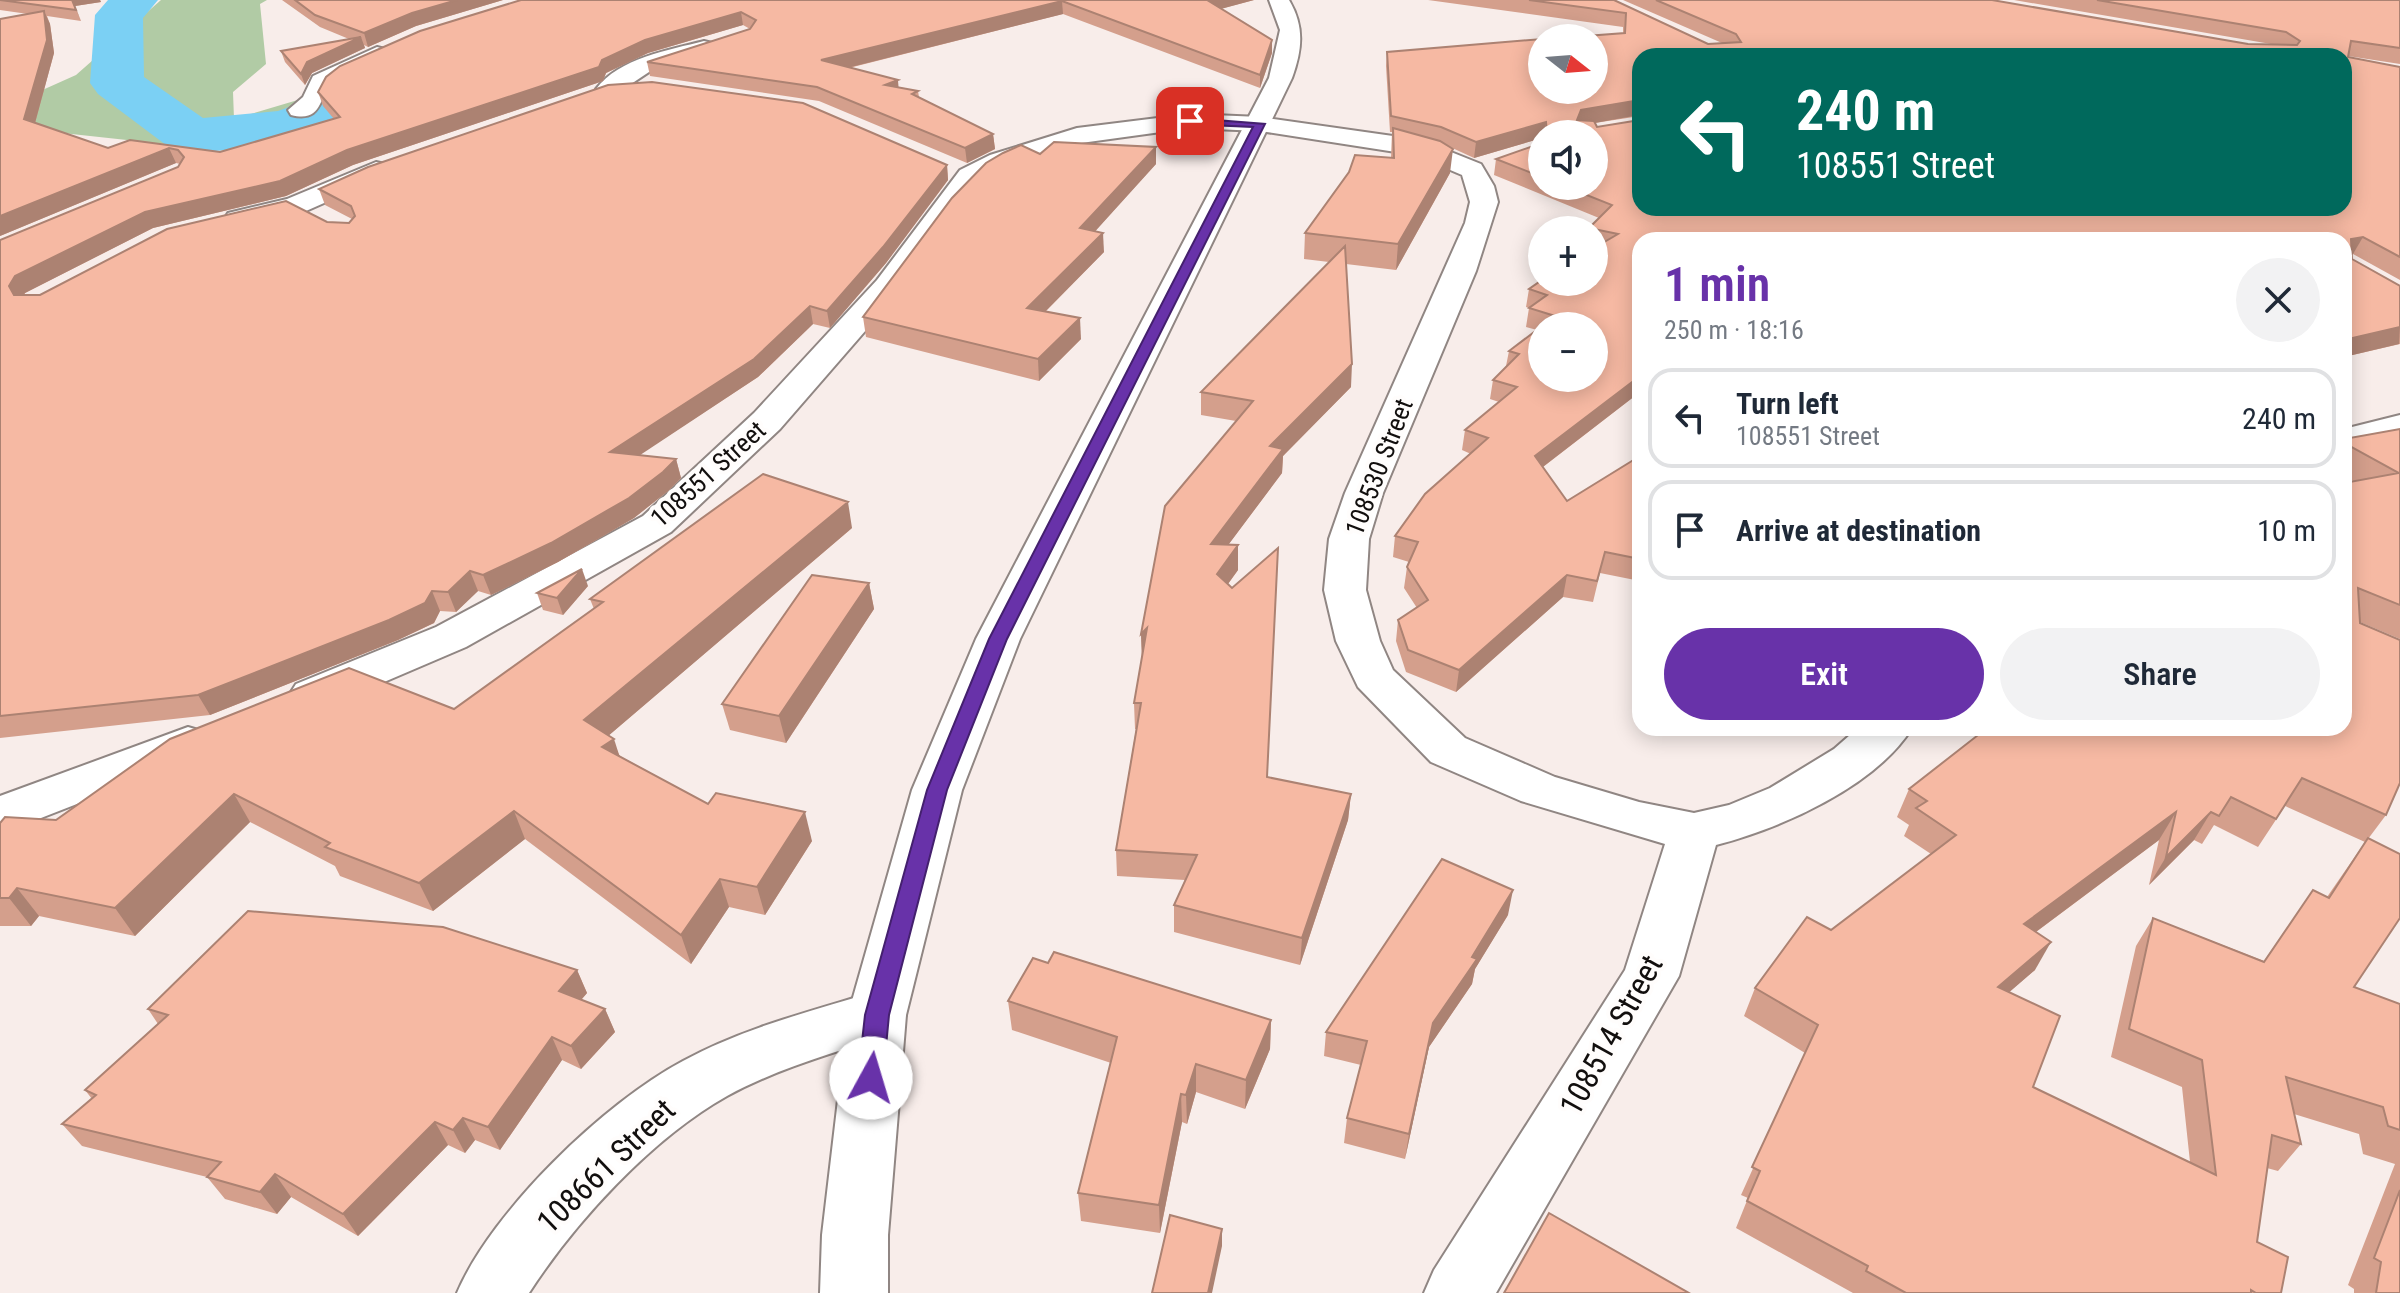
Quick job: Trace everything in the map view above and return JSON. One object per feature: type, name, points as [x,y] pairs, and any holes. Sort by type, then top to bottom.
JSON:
[{"type":"street","points":[[854,1293],[855,1235],[877,1015],[937,790],[998,639],[1260,124],[1291,46],[1292,23],[1279,0]]},
{"type":"street","points":[[608,89],[619,79],[657,61],[720,42]]},
{"type":"street","points":[[300,110],[313,101],[321,81],[404,43]]},
{"type":"street","points":[[581,96],[608,89],[655,86]]},
{"type":"street","name":"108551 Street","points":[[281,707],[451,637],[657,524],[767,421],[868,308],[954,170],[1077,136],[1190,121],[1260,124]]},
{"type":"street","name":"108530 Street","points":[[1260,124],[1421,148],[1486,166],[1481,186],[1484,202],[1479,223],[1437,332],[1386,439],[1349,539],[1345,590],[1358,641],[1374,677],[1448,750],[1493,772],[1639,820],[1694,832]]},
{"type":"street","points":[[209,225],[296,205],[397,162]]},
{"type":"street","points":[[296,205],[333,224]]},
{"type":"street","points":[[2352,438],[2400,426]]},
{"type":"street","points":[[0,816],[225,728]]},
{"type":"street","points":[[1694,832],[1741,820],[1788,800],[1851,761],[1879,736]]},
{"type":"street","name":"108514 Street","points":[[1458,1293],[1651,976],[1694,832]]},
{"type":"street","name":"108661 Street","points":[[491,1293],[501,1276],[559,1205],[616,1148],[685,1090],[797,1040],[877,1015]]},
{"type":"green space","points":[[161,0],[267,0],[260,4],[266,64],[233,92],[234,119],[429,61],[348,115],[228,151],[44,131],[0,109],[76,75]]},
{"type":"building","points":[[0,0],[72,0],[76,10]]},
{"type":"building","points":[[295,0],[457,0],[412,13],[364,33],[315,15]]},
{"type":"building","points":[[521,0],[1207,0],[1272,40],[1260,75],[1062,1],[821,60],[898,80],[885,85],[918,91],[912,94],[993,134],[965,148],[817,87],[647,62],[750,29],[756,20],[741,12],[645,40],[602,60],[599,67],[347,150],[280,181],[145,212],[15,276],[9,286],[14,295],[40,295],[167,229],[286,201],[327,222],[349,223],[355,216],[351,206],[319,189],[368,167],[608,85],[652,82],[803,103],[947,165],[883,247],[827,311],[810,306],[754,359],[610,452],[676,459],[629,498],[551,543],[483,575],[470,571],[448,592],[432,591],[425,603],[389,620],[198,695],[0,716],[0,240],[178,167],[184,157],[178,150],[169,148],[0,216],[0,19],[44,11],[47,40],[24,119],[108,148],[130,140],[220,152],[340,117],[318,92],[326,77],[340,66],[420,31]]},
{"type":"building","points":[[1529,0],[1614,0],[1708,44],[1741,42],[1736,34],[1656,0],[1992,0],[2248,44],[2297,45],[2300,41],[2286,32],[2097,0],[2400,0],[2400,48],[2351,41],[2350,48],[1632,48],[1632,101],[1581,110],[1577,120],[1528,120],[1528,127],[1476,142],[1441,127],[1391,116],[1387,52],[1528,40],[1528,104],[1608,104],[1608,34],[1625,33],[1626,13]]},
{"type":"building","points":[[361,37],[307,62],[301,74],[281,51]]},
{"type":"building","points":[[2352,58],[2400,67],[2400,257],[2363,237],[2352,239],[2352,232],[1632,232],[1632,382],[1535,456],[1567,501],[1632,461],[1632,557],[1605,552],[1597,581],[1567,575],[1459,670],[1408,650],[1398,620],[1428,600],[1407,567],[1418,542],[1395,536],[1425,494],[1488,438],[1465,430],[1517,387],[1493,380],[1519,354],[1509,351],[1528,337],[1528,392],[1608,392],[1608,312],[1542,312],[1529,308],[1546,296],[1608,296],[1608,240],[1618,234],[1608,232],[1608,216],[1601,216],[1612,205],[1599,200],[1608,200],[1608,125],[1632,121],[1632,216],[2352,216]]},
{"type":"building","points":[[1393,128],[1440,141],[1453,149],[1398,244],[1305,233],[1349,172],[1355,155],[1394,158]]},
{"type":"building","points":[[1054,142],[1156,147],[1080,228],[1103,233],[1027,308],[1080,318],[1038,359],[863,317],[952,198],[986,163],[1021,145],[1040,154]]},
{"type":"building","points":[[1528,148],[1528,172],[1496,159]]},
{"type":"building","points":[[1345,246],[1352,364],[1270,446],[1283,449],[1211,544],[1238,545],[1217,574],[1232,588],[1278,548],[1267,777],[1351,794],[1302,938],[1174,905],[1197,855],[1116,850],[1141,703],[1134,703],[1147,628],[1141,634],[1165,506],[1253,401],[1201,392]]},
{"type":"building","points":[[2352,259],[2400,286],[2400,327],[2352,338]]},
{"type":"building","points":[[2400,429],[2400,605],[2358,588],[2360,623],[2400,640],[2400,783],[2386,815],[2302,778],[2276,819],[2231,797],[2219,816],[2211,812],[2166,857],[2176,812],[2024,924],[2051,942],[1998,987],[2060,1016],[2033,1087],[2216,1175],[2202,1060],[2129,1029],[2153,918],[2264,962],[2313,890],[2329,898],[2368,838],[2400,854],[2400,918],[2354,987],[2400,1004],[2400,1130],[2388,1126],[2383,1107],[2286,1077],[2301,1144],[2272,1135],[2257,1242],[2288,1257],[2281,1293],[2256,1293],[2251,1290],[2251,1293],[1906,1293],[1866,1271],[1868,1266],[1747,1201],[1760,1171],[1752,1167],[1818,1025],[1755,988],[1807,917],[1831,930],[1956,835],[1916,808],[1927,801],[1909,789],[1977,736],[2352,736],[2352,482],[2399,473],[2352,447],[2352,438]]},
{"type":"building","points":[[763,474],[848,502],[584,720],[614,739],[602,747],[708,804],[716,793],[805,812],[757,887],[720,879],[681,935],[514,811],[419,883],[325,847],[330,843],[234,794],[115,908],[17,888],[9,898],[0,898],[0,823],[5,817],[56,820],[170,739],[349,668],[454,709],[603,602],[590,599]]},
{"type":"building","points":[[582,569],[557,598],[537,593]]},
{"type":"building","points":[[812,575],[869,583],[779,716],[722,704]]},
{"type":"building","points":[[1442,859],[1513,890],[1472,957],[1477,959],[1433,1023],[1409,1134],[1347,1118],[1367,1041],[1326,1032]]},
{"type":"building","points":[[248,911],[443,927],[577,970],[559,991],[605,1009],[571,1046],[552,1037],[488,1127],[463,1118],[453,1130],[435,1122],[343,1214],[275,1174],[260,1192],[207,1177],[221,1162],[62,1124],[96,1095],[85,1090],[168,1015],[148,1009]]},
{"type":"building","points":[[1054,952],[1271,1020],[1246,1080],[1196,1064],[1186,1095],[1181,1094],[1159,1205],[1078,1193],[1117,1037],[1008,1001],[1033,958],[1048,963]]},
{"type":"building","points":[[2400,1190],[2400,1293],[2376,1293],[2381,1262],[2374,1258]]},
{"type":"building","points":[[1549,1213],[1689,1293],[1504,1293]]},
{"type":"building","points":[[1170,1215],[1222,1229],[1208,1293],[1152,1293]]},
{"type":"waterway","points":[[135,0],[119,15],[117,83],[191,136],[286,128],[433,73],[692,0]]},
{"type":"route","points":[[871,1078],[877,1015],[937,790],[998,639],[1242,154],[1260,124],[1190,121]]}]
